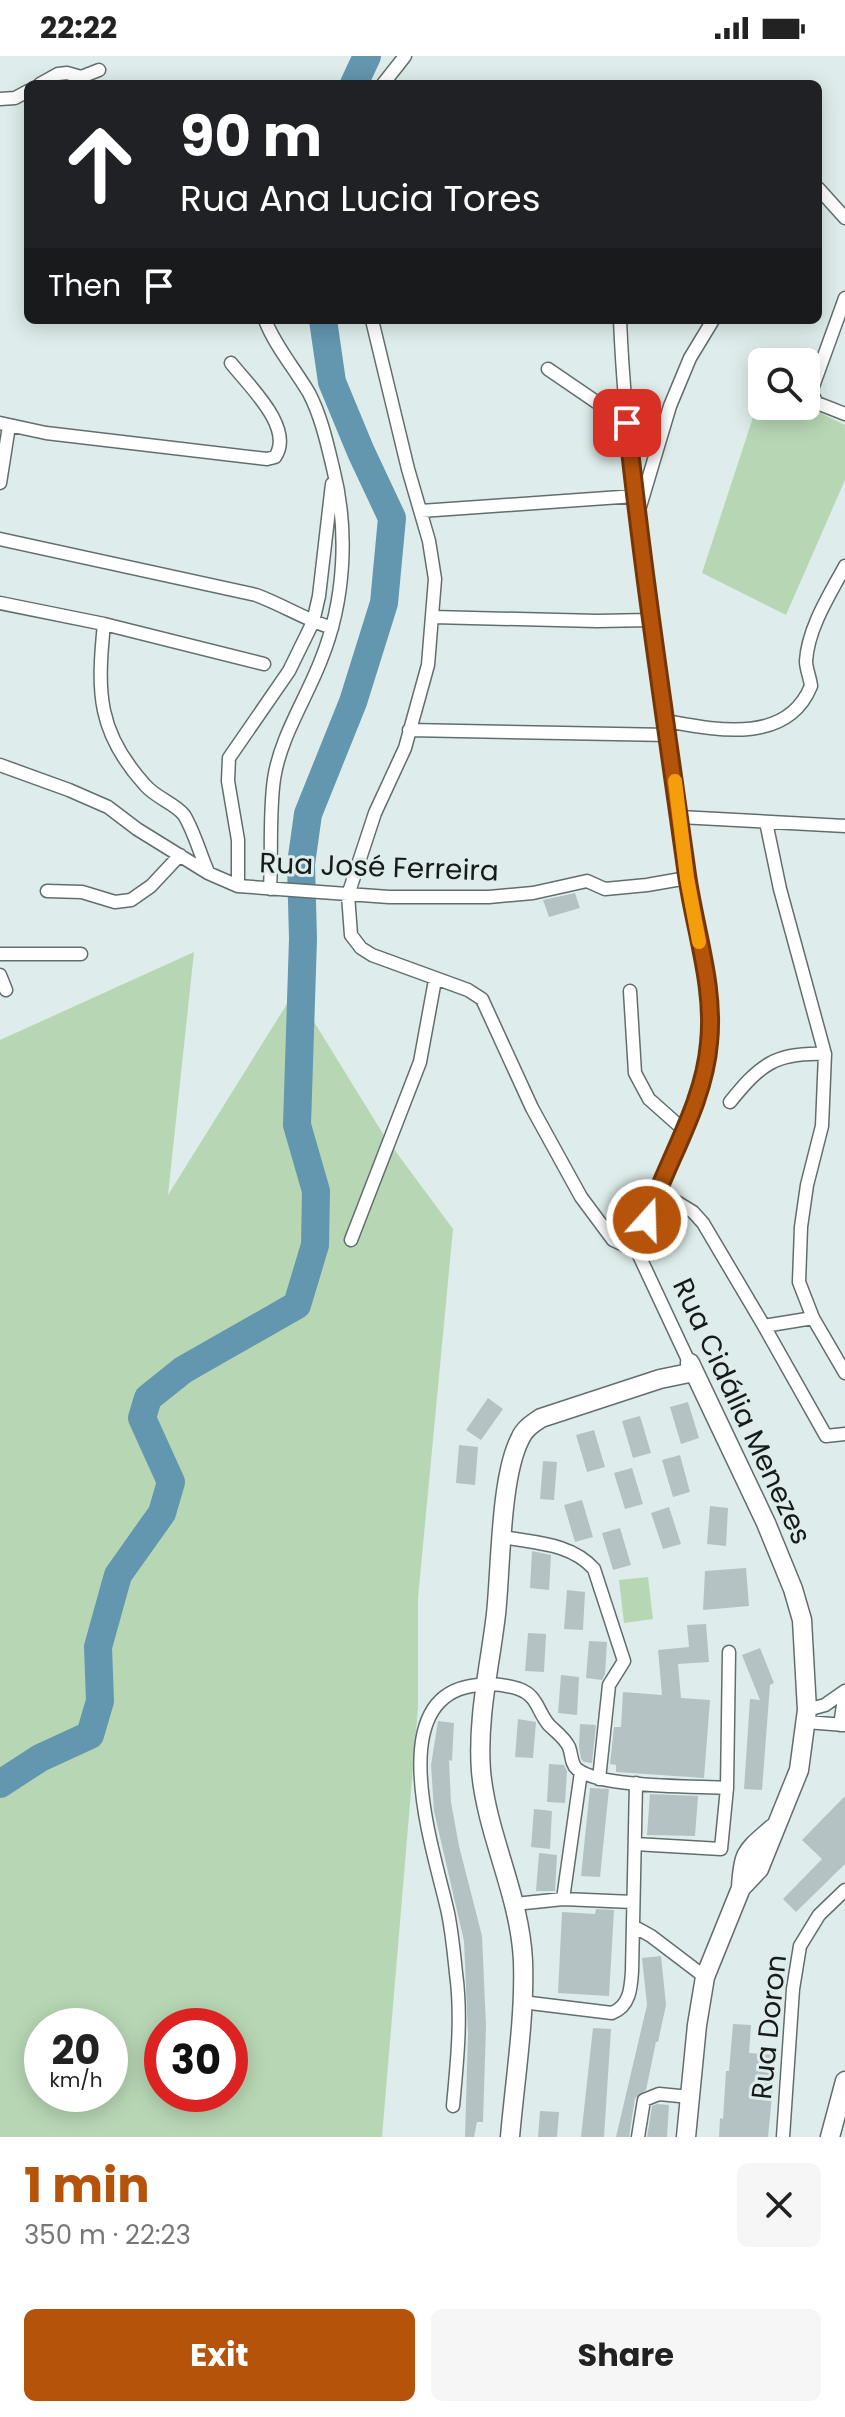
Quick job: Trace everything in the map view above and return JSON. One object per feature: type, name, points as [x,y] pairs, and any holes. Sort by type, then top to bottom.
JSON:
[{"type":"street","points":[[386,80],[405,56]]},
{"type":"street","points":[[47,80],[58,74],[81,77],[99,70]]},
{"type":"street","points":[[0,99],[15,98],[24,93]]},
{"type":"street","points":[[822,192],[845,218]]},
{"type":"street","points":[[845,298],[811,392],[817,403],[845,414]]},
{"type":"street","points":[[267,324],[311,396],[334,470],[341,516],[339,599],[332,628],[322,659],[286,741],[274,779],[270,889]]},
{"type":"street","points":[[373,324],[421,511],[435,579],[428,665],[395,772],[375,813],[348,895],[348,921],[354,942],[372,955],[468,990],[487,1006],[532,1108],[581,1197],[613,1240],[637,1251],[657,1190],[685,1131],[707,1060],[710,1024],[708,988],[687,878],[668,728],[650,620],[627,423],[620,324]]},
{"type":"street","points":[[637,518],[670,406],[690,358],[711,324]]},
{"type":"street","points":[[0,483],[4,424],[267,459],[275,457],[280,441],[276,421],[231,363]]},
{"type":"street","points":[[548,369],[627,423]]},
{"type":"street","points":[[238,886],[238,840],[228,781],[229,758],[289,671],[313,622],[334,470]]},
{"type":"street","points":[[421,511],[635,496]]},
{"type":"street","points":[[0,539],[256,595],[332,628]]},
{"type":"street","points":[[409,730],[765,728],[799,707],[811,686],[806,666],[809,645],[845,566]]},
{"type":"street","points":[[0,603],[104,624],[264,664]]},
{"type":"street","points":[[433,617],[650,620]]},
{"type":"street","points":[[104,624],[99,678],[104,718],[134,772],[160,800],[183,814],[208,873]]},
{"type":"street","name":"Rua José Ferreira","points":[[0,765],[108,807],[208,873],[238,886],[348,895],[489,897],[533,893],[587,881],[605,889],[687,878]]},
{"type":"street","points":[[680,817],[845,826]]},
{"type":"street","points":[[766,822],[780,889],[825,1054],[822,1126],[807,1185],[799,1282],[813,1318],[845,1373]]},
{"type":"street","points":[[47,891],[82,892],[115,902],[131,900],[151,886],[180,855]]},
{"type":"street","points":[[0,954],[81,954]]},
{"type":"street","points":[[0,975],[6,990]]},
{"type":"street","points":[[351,1240],[420,1062],[435,980]]},
{"type":"street","points":[[630,991],[635,1073],[649,1099],[685,1131]]},
{"type":"street","points":[[730,1102],[751,1077],[775,1059],[787,1055],[825,1054]]},
{"type":"street","points":[[657,1190],[693,1212],[703,1223],[826,1436],[845,1434]]},
{"type":"street","name":"Rua Cidália Menezes","points":[[637,1251],[766,1523],[802,1620],[806,1716],[799,1770],[759,1869],[741,1888]]},
{"type":"street","points":[[764,1326],[813,1318]]},
{"type":"street","points":[[510,2137],[523,1960],[515,1904],[481,1774],[481,1715],[496,1617],[512,1467],[525,1430],[541,1418],[692,1367]]},
{"type":"street","points":[[503,1537],[572,1550],[594,1569],[624,1661],[609,1685],[599,1779]]},
{"type":"street","points":[[721,1849],[727,1788],[729,1652]]},
{"type":"street","points":[[453,2106],[458,2055],[457,1978],[449,1916],[427,1825],[421,1757],[422,1736],[430,1713],[448,1694],[461,1688],[486,1684],[514,1688],[532,1697],[550,1725],[562,1735],[571,1751],[573,1763],[581,1772],[599,1779],[727,1788]]},
{"type":"street","points":[[806,1716],[845,1692]]},
{"type":"street","points":[[806,1716],[842,1725],[845,1692]]},
{"type":"street","points":[[563,1899],[581,1772]]},
{"type":"street","points":[[522,2002],[612,2013],[619,2010],[628,1998],[631,1989],[636,1783]]},
{"type":"street","name":"Rua Cidália Menezes","points":[[686,2137],[705,1977],[741,1888],[742,1863],[746,1852],[774,1828]]},
{"type":"street","points":[[635,1844],[746,1852]]},
{"type":"street","name":"Rua Doron","points":[[783,2137],[793,1989],[800,1946],[819,1915],[845,1890]]},
{"type":"street","points":[[515,1904],[563,1899],[633,1902]]},
{"type":"street","points":[[633,1926],[705,1977]]},
{"type":"street","points":[[830,2137],[845,2081]]},
{"type":"street","points":[[638,2137],[644,2100],[659,2094],[690,2097]]},
{"type":"green space","points":[[820,413],[845,425],[845,480],[786,615],[702,573],[752,420],[820,420]]},
{"type":"green space","points":[[194,952],[168,1195],[295,991],[385,1137],[453,1229],[418,1598],[418,1708],[382,2137],[0,2137],[0,1040]]},
{"type":"green space","points":[[648,1577],[653,1619],[624,1623],[619,1580]]},
{"type":"building","points":[[575,893],[580,908],[549,917],[543,900]]},
{"type":"building","points":[[488,1398],[503,1409],[481,1440],[466,1430]]},
{"type":"building","points":[[688,1402],[699,1438],[681,1444],[670,1407]]},
{"type":"building","points":[[640,1416],[651,1453],[633,1458],[622,1421]]},
{"type":"building","points":[[594,1430],[605,1467],[587,1472],[576,1435]]},
{"type":"building","points":[[459,1445],[478,1447],[475,1485],[456,1483]]},
{"type":"building","points":[[680,1455],[690,1492],[673,1497],[662,1460]]},
{"type":"building","points":[[543,1461],[557,1462],[554,1500],[540,1499]]},
{"type":"building","points":[[632,1468],[643,1504],[625,1509],[614,1473]]},
{"type":"building","points":[[582,1500],[593,1537],[575,1542],[564,1505]]},
{"type":"building","points":[[710,1506],[728,1508],[726,1546],[707,1544]]},
{"type":"building","points":[[669,1507],[681,1544],[663,1549],[651,1513]]},
{"type":"building","points":[[620,1528],[631,1565],[613,1570],[602,1533]]},
{"type":"building","points":[[532,1551],[551,1555],[549,1590],[530,1588]]},
{"type":"building","points":[[746,1568],[749,1606],[703,1610],[705,1571]]},
{"type":"building","points":[[567,1590],[585,1592],[583,1630],[564,1629]]},
{"type":"building","points":[[706,1624],[709,1662],[678,1664],[681,1698],[710,1700],[704,1778],[616,1772],[616,1765],[610,1764],[614,1727],[621,1727],[623,1692],[662,1695],[658,1650],[689,1647],[687,1625]]},
{"type":"building","points":[[528,1633],[546,1634],[544,1672],[525,1671]]},
{"type":"building","points":[[589,1641],[607,1642],[602,1680],[586,1678]]},
{"type":"building","points":[[760,1648],[774,1683],[770,1685],[762,1790],[744,1789],[750,1699],[760,1700],[742,1655]]},
{"type":"building","points":[[561,1675],[579,1677],[577,1715],[558,1713]]},
{"type":"building","points":[[518,1719],[536,1722],[533,1758],[515,1757]]},
{"type":"building","points":[[438,1721],[454,1723],[452,1761],[449,1760],[451,1802],[482,1936],[486,2026],[483,2122],[477,2122],[474,2137],[465,2137],[468,2034],[464,1941],[434,1811],[431,1765]]},
{"type":"building","points":[[580,1724],[596,1725],[592,1763],[581,1759]]},
{"type":"building","points":[[549,1764],[564,1765],[567,1771],[565,1803],[547,1802]]},
{"type":"building","points":[[590,1788],[609,1789],[600,1877],[581,1876]]},
{"type":"building","points":[[650,1794],[698,1796],[695,1836],[647,1835]]},
{"type":"building","points":[[845,1796],[845,1864],[796,1912],[783,1899],[822,1859],[802,1840]]},
{"type":"building","points":[[534,1809],[552,1811],[550,1849],[531,1847]]},
{"type":"building","points":[[539,1853],[557,1855],[555,1891],[536,1891]]},
{"type":"building","points":[[596,1909],[614,1910],[609,1996],[558,1993],[562,1912],[595,1914]]},
{"type":"building","points":[[661,1956],[666,2005],[658,2042],[646,2090],[635,2098],[629,2137],[616,2137],[647,2005],[642,1958]]},
{"type":"building","points":[[733,2024],[751,2025],[749,2053],[776,2055],[768,2137],[719,2137]]},
{"type":"building","points":[[593,2028],[611,2029],[604,2137],[581,2137]]},
{"type":"building","points":[[669,2105],[667,2137],[647,2137],[652,2106]]},
{"type":"building","points":[[540,2111],[559,2112],[557,2137],[538,2137]]},
{"type":"waterway","points":[[356,80],[367,56]]},
{"type":"waterway","points":[[0,1784],[40,1758],[90,1735],[100,1701],[98,1647],[118,1575],[162,1513],[171,1482],[142,1418],[148,1398],[183,1370],[297,1305],[315,1245],[316,1191],[297,1125],[303,939],[301,864],[308,814],[353,702],[384,603],[392,518],[332,382],[324,324]]},
{"type":"slow traffic","points":[[675,781],[687,878],[699,942]]},
{"type":"route","points":[[627,423],[650,620],[669,735],[687,878],[708,988],[710,1024],[707,1060],[685,1131],[657,1190],[647,1220]]}]
